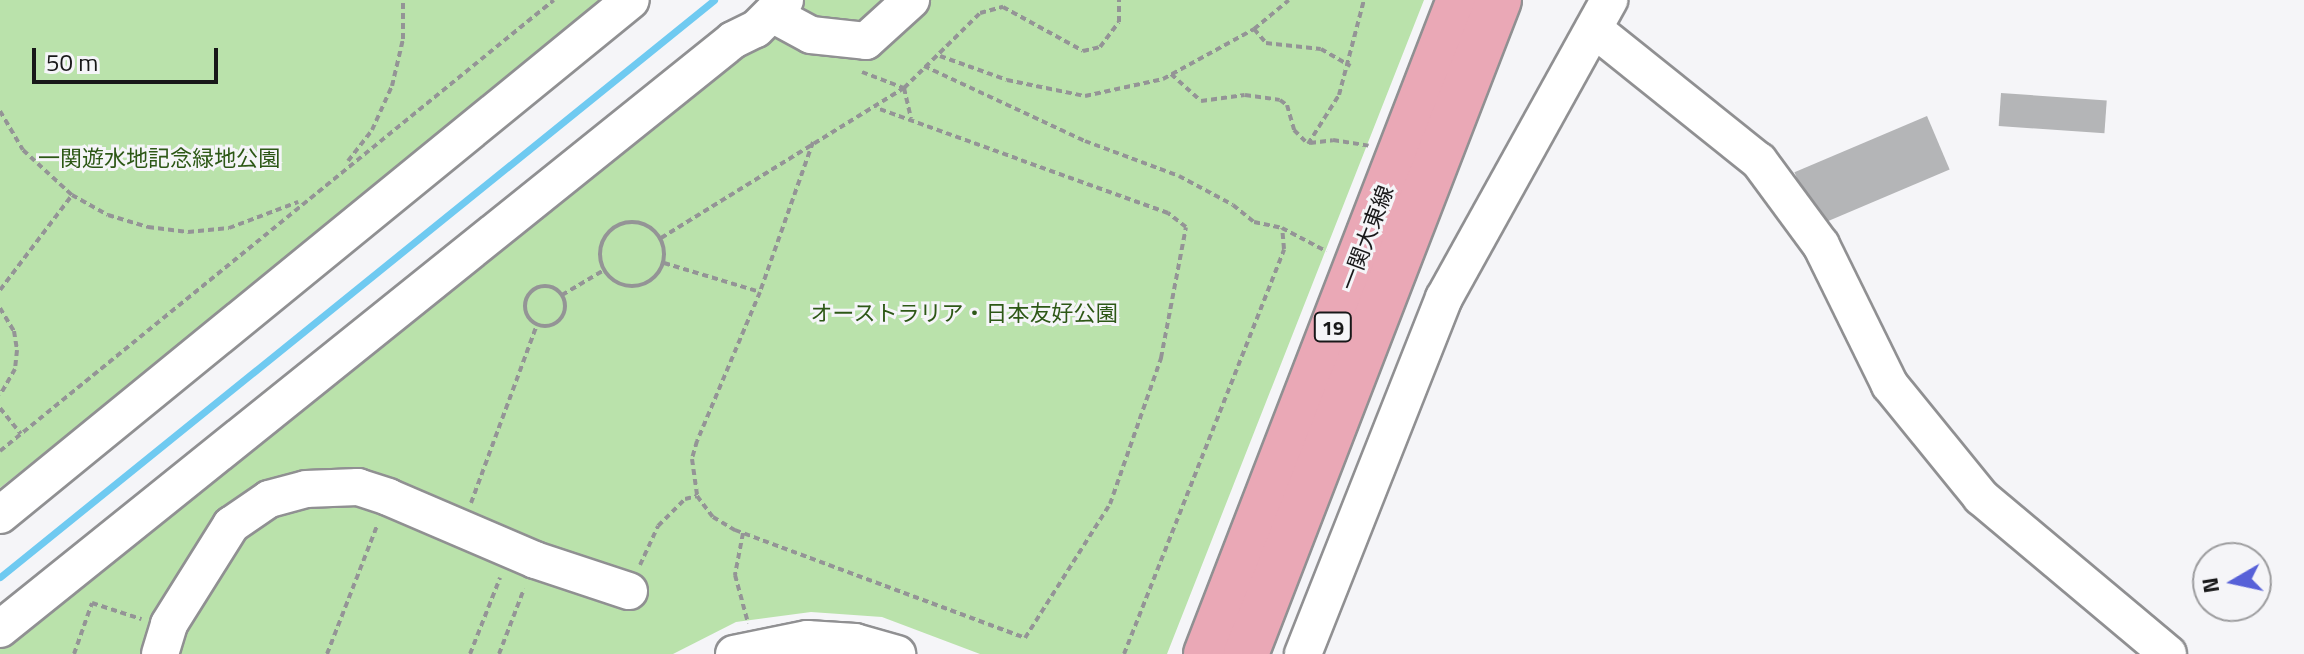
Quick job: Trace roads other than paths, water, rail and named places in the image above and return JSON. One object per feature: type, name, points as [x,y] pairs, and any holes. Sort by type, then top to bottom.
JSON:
[{"type":"main road","name":"一関大東線","points":[[1206,654],[1459,0]]},
{"type":"main road","name":"一関大東線","points":[[1246,654],[1499,0]]},
{"type":"street","points":[[0,515],[631,0]]},
{"type":"street","points":[[0,629],[779,7],[811,35],[866,41],[911,0]]},
{"type":"street","points":[[1303,654],[1444,298],[1602,14],[1759,161],[1821,245],[1890,385],[1972,486],[2168,654]]},
{"type":"street","points":[[164,641],[231,525],[269,499],[306,489],[358,487],[629,591]]},
{"type":"street","points":[[741,640],[855,642],[897,654]]},
{"type":"waterway","points":[[0,577],[714,0]]},
{"type":"park label","name":"一関遊水地記念緑地公園","points":[[159,159]]},
{"type":"park label","name":"オーストラリア・日本友好公園","points":[[964,314]]}]
